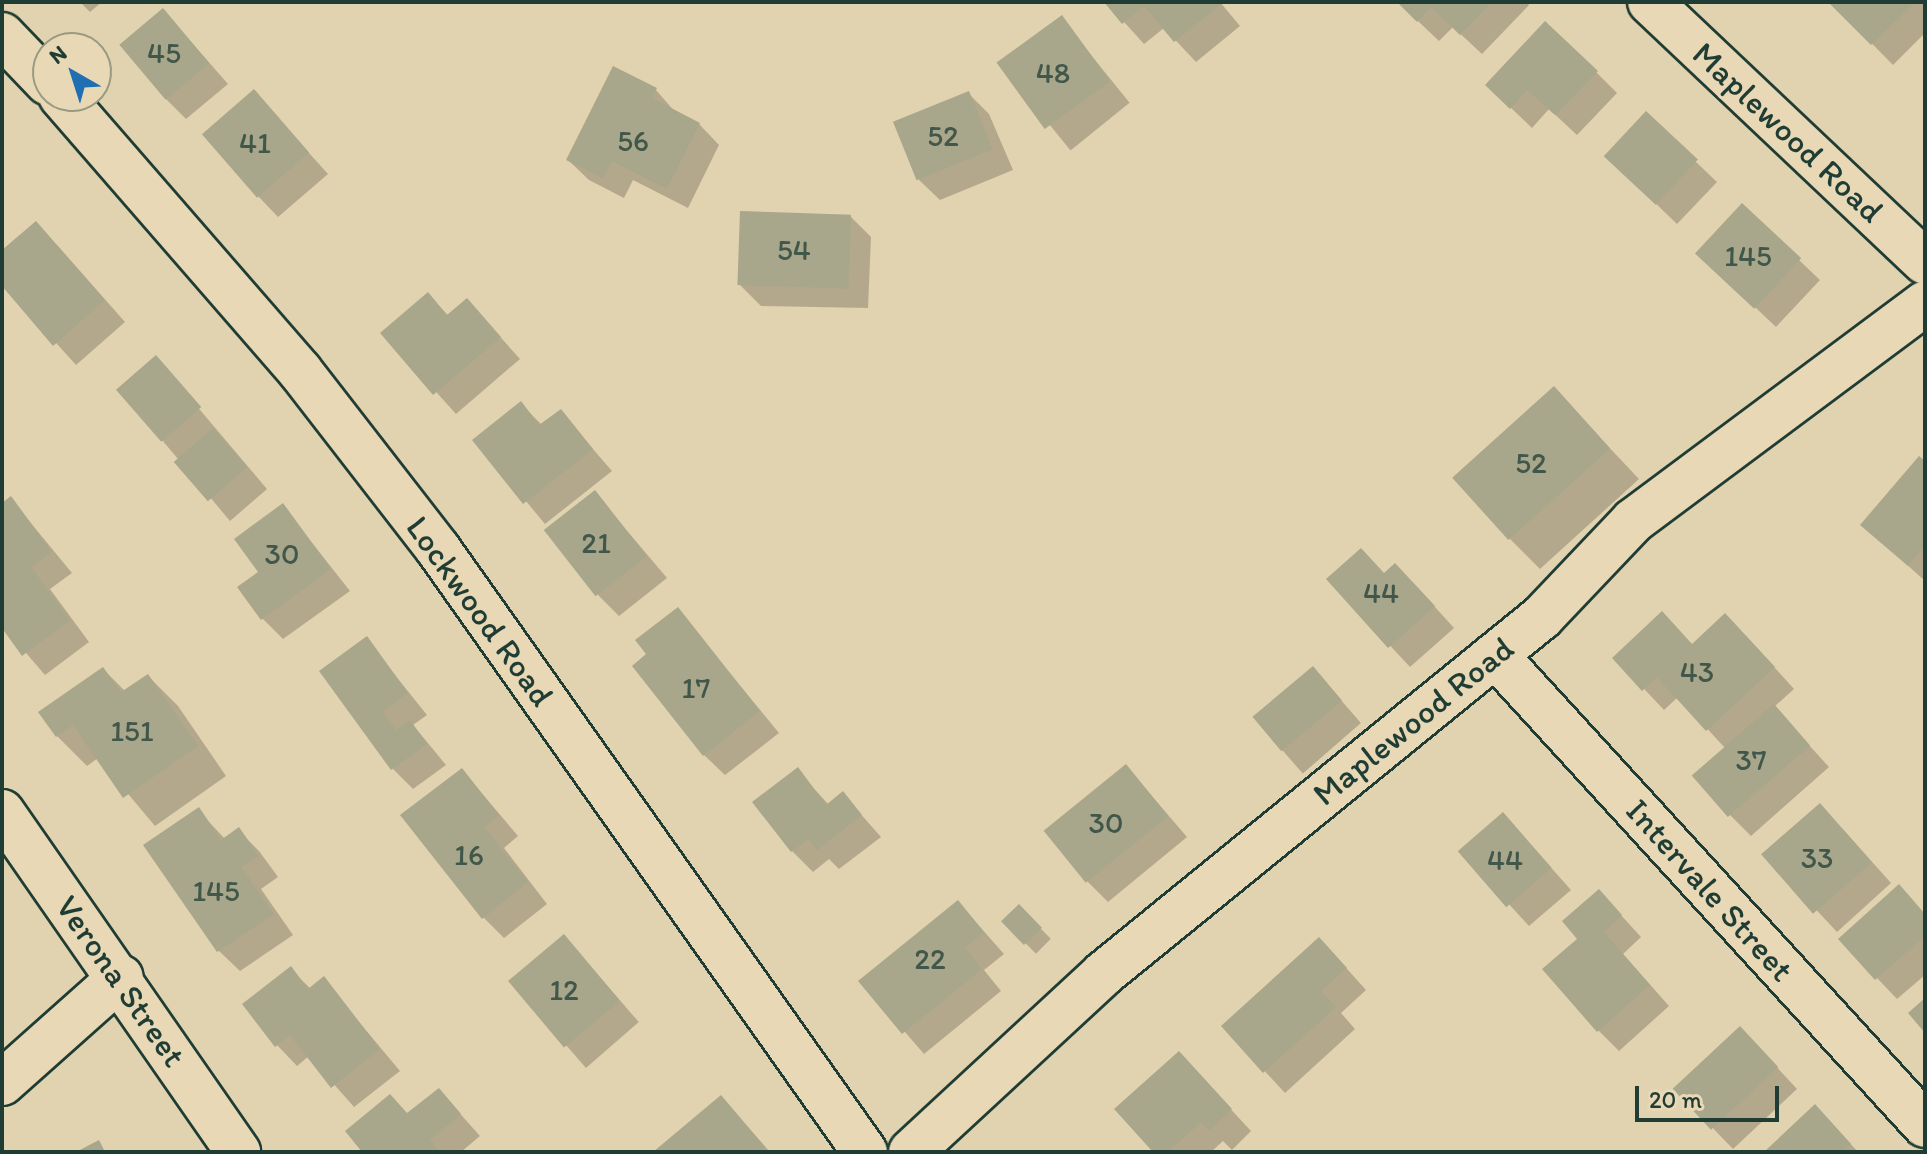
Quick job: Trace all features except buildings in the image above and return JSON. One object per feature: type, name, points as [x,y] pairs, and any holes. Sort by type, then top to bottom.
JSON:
[{"type":"street","name":"Maplewood Road","points":[[1650,2],[1925,262]]},
{"type":"street","points":[[2,35],[32,66]]},
{"type":"street","name":"Lockwood Road","points":[[75,112],[300,371],[438,549],[865,1152]]},
{"type":"street","name":"Maplewood Road","points":[[911,1152],[1103,974],[1542,617],[1633,521],[1925,303]]},
{"type":"street","name":"Intervale Street","points":[[1495,655],[1925,1125]]},
{"type":"street","name":"Verona Street","points":[[2,812],[121,977],[238,1152]]},
{"type":"street","points":[[2,1083],[121,977]]}]
